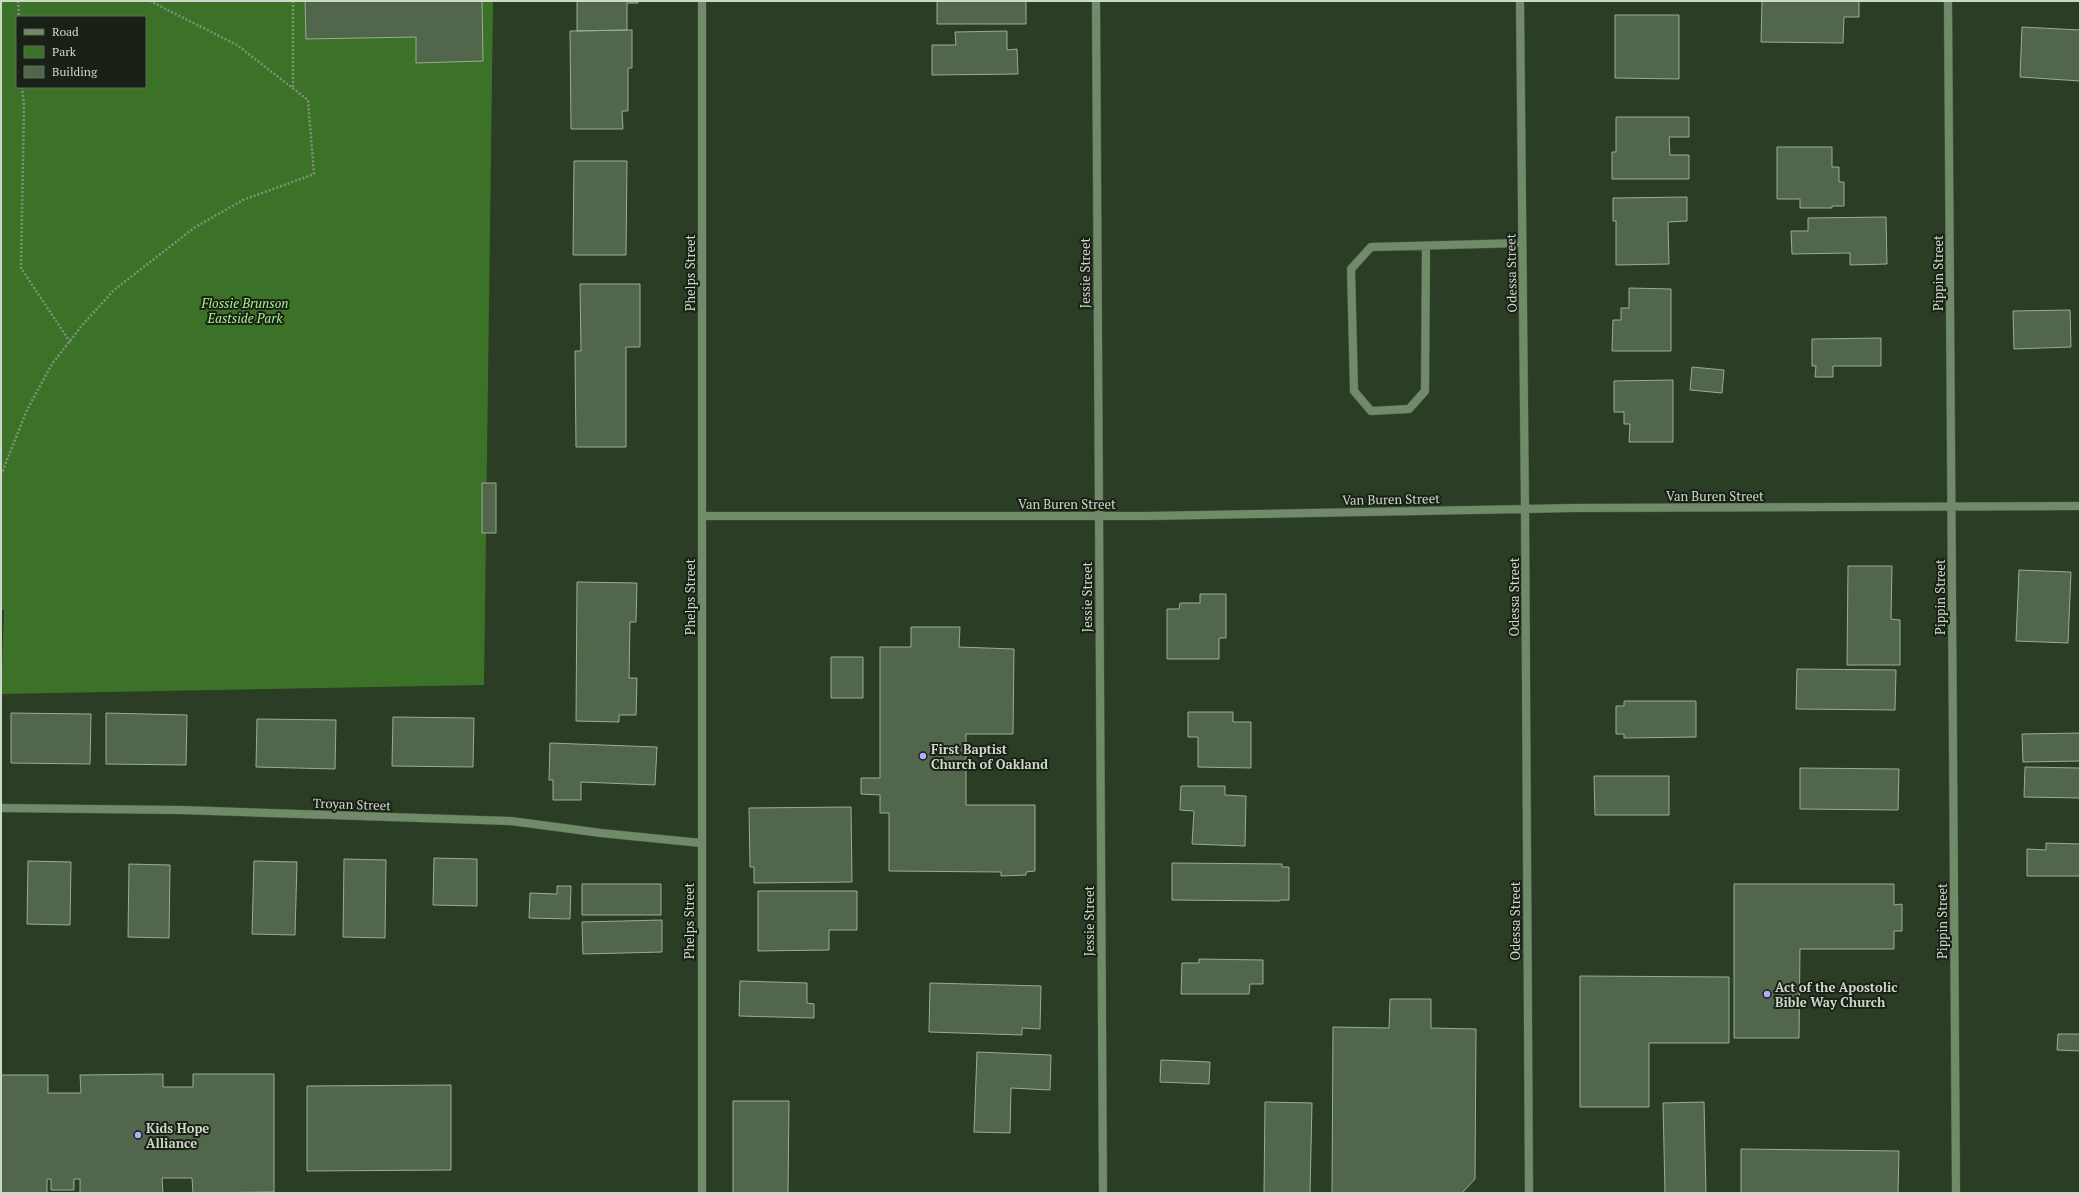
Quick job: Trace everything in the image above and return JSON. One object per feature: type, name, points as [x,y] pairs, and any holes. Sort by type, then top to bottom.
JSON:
[{"type":"street","name":"Phelps Street","points":[[702,1],[702,1193]]},
{"type":"street","name":"Jessie Street","points":[[1096,1],[1103,1193]]},
{"type":"street","name":"Odessa Street","points":[[1520,1],[1525,509],[1528,1193]]},
{"type":"street","name":"Pippin Street","points":[[1948,1],[1956,1193]]},
{"type":"street","points":[[1426,246],[1425,391],[1409,409],[1371,411],[1354,391],[1350,269],[1371,247],[1522,244]]},
{"type":"street","name":"Van Buren Street","points":[[703,516],[1099,516],[1525,509],[2080,506]]},
{"type":"street","name":"Troyan Street","points":[[1,808],[180,810],[511,821],[601,833],[701,842]]},
{"type":"path","points":[[18,1],[19,16]]},
{"type":"path","points":[[1,475],[27,410],[52,364],[114,290],[194,228],[242,200],[314,174],[308,100],[238,45],[150,1]]},
{"type":"path","points":[[292,88],[293,1]]},
{"type":"path","points":[[22,88],[24,137],[21,268],[70,342]]},
{"type":"green space","name":"Flossie Brunson Eastside Park","points":[[1,1],[493,1],[484,685],[1,694],[4,610],[1,610]]},
{"type":"building","points":[[305,1],[482,1],[483,61],[416,63],[416,37],[306,39]]},
{"type":"building","points":[[577,1],[638,1],[638,3],[627,3],[627,30],[577,31]]},
{"type":"building","points":[[937,1],[1026,1],[1026,24],[937,24]]},
{"type":"building","points":[[1762,1],[1859,1],[1859,17],[1844,17],[1843,43],[1761,42]]},
{"type":"building","points":[[1615,15],[1679,15],[1679,79],[1615,78]]},
{"type":"building","points":[[2022,27],[2080,30],[2080,81],[2020,77]]},
{"type":"building","points":[[632,30],[632,68],[628,68],[628,111],[622,111],[623,129],[571,129],[570,31]]},
{"type":"building","points":[[1007,31],[1007,50],[1017,49],[1018,74],[932,75],[932,45],[956,45],[955,32]]},
{"type":"building","points":[[1616,117],[1689,117],[1689,137],[1669,137],[1670,155],[1689,155],[1689,179],[1612,179],[1612,152],[1616,152]]},
{"type":"building","points":[[1777,147],[1832,147],[1832,167],[1839,167],[1839,182],[1844,182],[1844,206],[1832,206],[1832,208],[1800,208],[1800,199],[1777,199]]},
{"type":"building","points":[[574,161],[627,161],[626,255],[573,255]]},
{"type":"building","points":[[1687,197],[1687,221],[1668,222],[1669,264],[1616,265],[1616,221],[1613,221],[1613,198]]},
{"type":"building","points":[[1886,217],[1887,264],[1850,265],[1850,253],[1792,254],[1791,231],[1808,231],[1808,218]]},
{"type":"building","points":[[580,284],[640,284],[640,347],[626,347],[626,447],[576,447],[575,351],[581,351]]},
{"type":"building","points":[[1629,288],[1671,289],[1671,351],[1612,351],[1613,320],[1621,320],[1621,308],[1629,308]]},
{"type":"building","points":[[2070,310],[2071,347],[2014,349],[2013,311]]},
{"type":"building","points":[[1881,338],[1881,366],[1833,366],[1833,377],[1815,377],[1816,366],[1812,366],[1812,339]]},
{"type":"building","points":[[1692,367],[1724,370],[1722,393],[1690,390]]},
{"type":"building","points":[[1673,380],[1673,442],[1629,442],[1630,424],[1624,424],[1624,412],[1614,412],[1614,381]]},
{"type":"building","points":[[482,483],[496,483],[496,533],[482,533]]},
{"type":"building","points":[[1848,566],[1892,566],[1891,619],[1900,620],[1900,665],[1847,665]]},
{"type":"building","points":[[2019,570],[2071,572],[2068,643],[2016,641]]},
{"type":"building","points":[[577,582],[637,583],[636,622],[630,622],[629,678],[637,678],[636,715],[619,715],[619,722],[576,721]]},
{"type":"building","points":[[1200,594],[1226,594],[1226,638],[1219,638],[1219,659],[1167,659],[1167,609],[1179,609],[1180,603],[1200,603]]},
{"type":"building","name":"First Baptist Church of Oakland","points":[[911,627],[960,627],[959,647],[1014,649],[1013,734],[966,734],[966,805],[1035,805],[1035,871],[1026,872],[1026,875],[1001,876],[1001,872],[889,871],[889,813],[880,813],[880,795],[861,794],[861,778],[880,778],[880,647],[911,647]]},
{"type":"building","points":[[831,657],[863,657],[863,698],[831,698]]},
{"type":"building","points":[[1797,669],[1896,670],[1895,710],[1796,709]]},
{"type":"building","points":[[1624,701],[1696,701],[1696,737],[1624,738],[1624,734],[1616,734],[1616,706],[1624,706]]},
{"type":"building","points":[[1188,712],[1233,712],[1233,722],[1251,722],[1251,768],[1198,767],[1198,737],[1188,737]]},
{"type":"building","points":[[11,713],[91,714],[90,764],[11,763]]},
{"type":"building","points":[[106,713],[187,715],[186,765],[106,764]]},
{"type":"building","points":[[393,717],[474,718],[473,767],[392,766]]},
{"type":"building","points":[[257,719],[336,720],[335,769],[256,767]]},
{"type":"building","points":[[2080,733],[2080,761],[2023,762],[2022,734]]},
{"type":"building","points":[[550,743],[657,747],[655,785],[581,782],[581,800],[553,800],[553,780],[549,780]]},
{"type":"building","points":[[2025,767],[2080,768],[2080,798],[2024,797]]},
{"type":"building","points":[[1800,768],[1899,769],[1898,810],[1800,809]]},
{"type":"building","points":[[1594,776],[1669,776],[1669,815],[1595,815]]},
{"type":"building","points":[[1181,786],[1225,786],[1225,795],[1246,796],[1245,846],[1192,844],[1194,811],[1180,810]]},
{"type":"building","points":[[851,807],[852,882],[754,883],[754,867],[750,867],[749,808]]},
{"type":"building","points":[[2046,843],[2080,844],[2080,876],[2027,876],[2027,849],[2046,850]]},
{"type":"building","points":[[434,858],[477,859],[477,906],[433,905]]},
{"type":"building","points":[[344,859],[386,860],[385,938],[343,937]]},
{"type":"building","points":[[28,861],[71,862],[70,925],[27,924]]},
{"type":"building","points":[[254,861],[297,862],[295,935],[252,934]]},
{"type":"building","points":[[1172,863],[1282,864],[1282,867],[1289,867],[1289,900],[1172,900]]},
{"type":"building","points":[[129,864],[170,865],[169,938],[128,937]]},
{"type":"building","points":[[582,884],[661,884],[661,915],[582,915]]},
{"type":"building","name":"Act of the Apostolic Bible Way Church","points":[[1734,884],[1894,884],[1894,905],[1902,904],[1902,931],[1894,931],[1894,949],[1800,949],[1799,1038],[1734,1038]]},
{"type":"building","points":[[557,886],[571,886],[570,919],[529,918],[530,893],[557,894]]},
{"type":"building","points":[[758,891],[857,891],[857,930],[829,930],[829,950],[758,951]]},
{"type":"building","points":[[662,920],[662,952],[583,954],[582,922]]},
{"type":"building","points":[[1199,959],[1263,960],[1263,984],[1250,984],[1249,994],[1181,994],[1182,963],[1199,963]]},
{"type":"building","points":[[1580,976],[1729,977],[1729,1043],[1649,1043],[1649,1107],[1580,1107]]},
{"type":"building","points":[[740,981],[807,983],[807,1003],[814,1004],[814,1018],[739,1016]]},
{"type":"building","points":[[930,983],[1041,986],[1040,1029],[1022,1028],[1022,1035],[929,1032]]},
{"type":"building","points":[[1390,999],[1431,999],[1431,1028],[1476,1029],[1475,1179],[1462,1193],[1332,1193],[1333,1027],[1389,1028]]},
{"type":"building","points":[[2058,1034],[2080,1034],[2080,1051],[2057,1050]]},
{"type":"building","points":[[977,1052],[1051,1055],[1050,1090],[1011,1088],[1010,1133],[974,1132]]},
{"type":"building","points":[[1161,1060],[1210,1062],[1209,1084],[1160,1082]]},
{"type":"building","name":"Kids Hope Alliance","points":[[163,1074],[163,1087],[193,1087],[193,1074],[274,1074],[274,1192],[193,1193],[192,1178],[162,1178],[163,1193],[80,1193],[80,1179],[74,1179],[74,1190],[51,1190],[51,1179],[47,1179],[47,1193],[1,1193],[1,1075],[48,1075],[48,1093],[81,1093],[80,1075]]},
{"type":"building","points":[[451,1085],[451,1170],[307,1171],[307,1086]]},
{"type":"building","points":[[733,1101],[789,1101],[788,1193],[733,1193]]},
{"type":"building","points":[[1265,1102],[1312,1103],[1310,1193],[1264,1193]]},
{"type":"building","points":[[1704,1102],[1706,1193],[1665,1193],[1663,1103]]},
{"type":"building","points":[[1741,1149],[1899,1151],[1898,1193],[1741,1193]]},
{"type":"place","name":"First Baptist Church of Oakland","points":[[923,756]]},
{"type":"place","name":"Act of the Apostolic Bible Way Church","points":[[1767,994]]},
{"type":"place","name":"Kids Hope Alliance","points":[[138,1135]]}]
